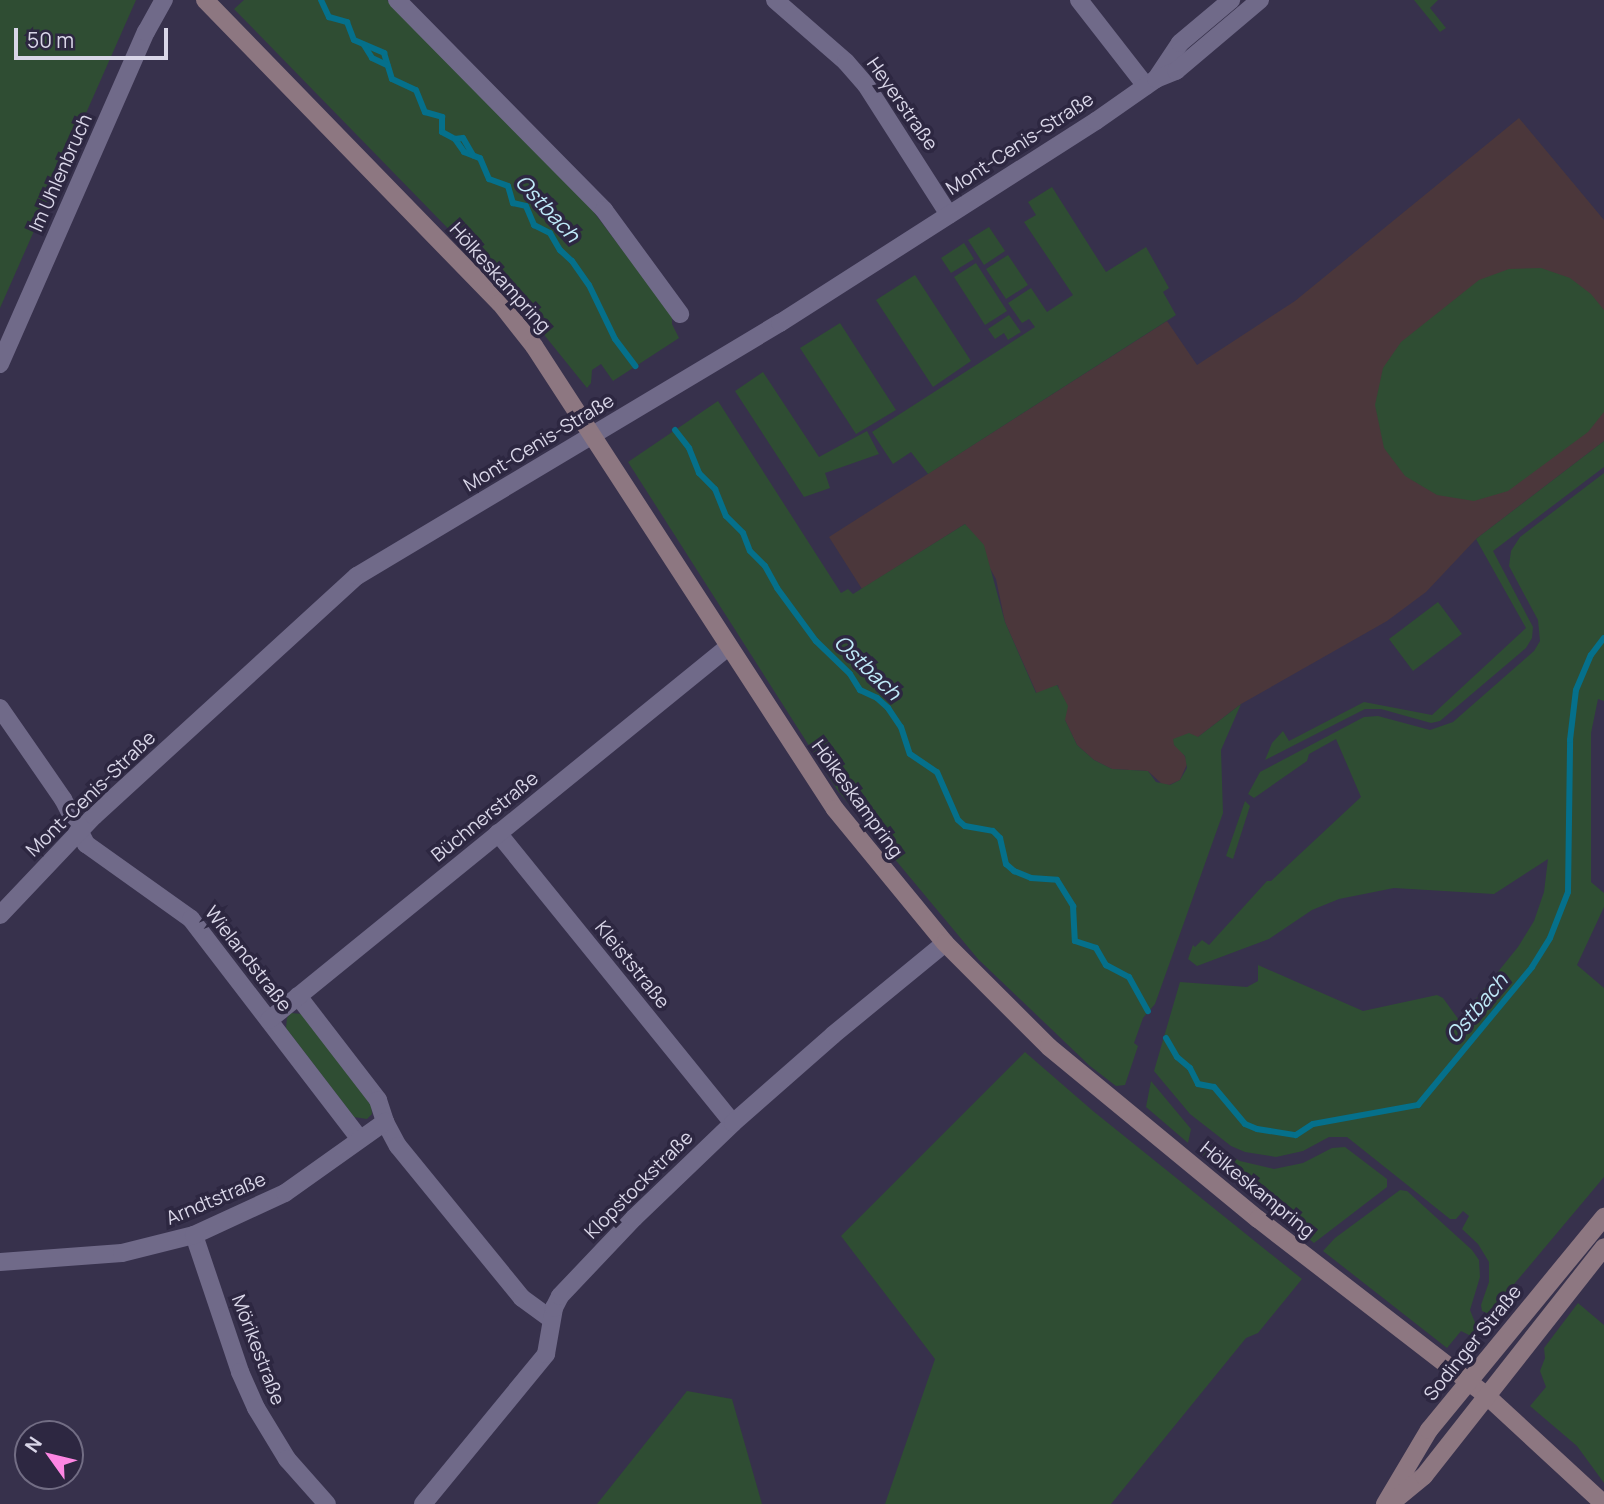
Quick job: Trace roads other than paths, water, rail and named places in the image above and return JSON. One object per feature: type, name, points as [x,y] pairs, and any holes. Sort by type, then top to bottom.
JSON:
[{"type":"main road","name":"Hölkeskampring","points":[[205,0],[508,312],[593,434],[835,809],[945,943],[1049,1047],[1258,1219],[1488,1397],[1604,1504]]},
{"type":"main road","name":"Sodinger Straße","points":[[1388,1504],[1429,1430],[1604,1217]]},
{"type":"main road","name":"Sodinger Straße","points":[[1388,1504],[1424,1476],[1604,1247]]},
{"type":"street","name":"Im Uhlenbruch","points":[[0,363],[146,32],[164,0]]},
{"type":"street","points":[[397,0],[604,210],[680,314]]},
{"type":"street","name":"Heyerstraße","points":[[775,0],[846,62],[866,85],[949,215]]},
{"type":"street","points":[[1079,0],[1151,83]]},
{"type":"street","name":"Mont-Cenis-Straße","points":[[1151,83],[1180,43],[1231,0]]},
{"type":"street","name":"Mont-Cenis-Straße","points":[[0,915],[78,832],[357,576],[780,323],[1151,83],[1176,71],[1260,0]]},
{"type":"street","name":"Büchnerstraße","points":[[269,1020],[728,647]]},
{"type":"street","name":"Wielandstraße","points":[[0,709],[63,799],[78,832],[96,853],[167,899],[191,919],[360,1139]]},
{"type":"street","name":"Kleiststraße","points":[[498,833],[733,1123]]},
{"type":"street","name":"Klopstockstraße","points":[[423,1504],[546,1353],[551,1319],[560,1296],[634,1218],[733,1123],[833,1035],[945,943]]},
{"type":"street","name":"Wielandstraße","points":[[298,996],[378,1100],[384,1122],[398,1146],[522,1298],[551,1319]]},
{"type":"street","name":"Arndtstraße","points":[[0,1262],[122,1253],[194,1235],[285,1193],[384,1122]]},
{"type":"street","name":"Mörikestraße","points":[[194,1235],[240,1372],[256,1408],[288,1459],[327,1504]]},
{"type":"waterway","name":"Ostbach","points":[[321,0],[329,17],[347,22],[354,40],[384,53],[392,79],[416,90],[425,112],[442,117],[442,132],[455,139],[464,152],[480,158],[489,179],[508,186],[513,203],[526,206],[534,225],[550,233],[560,250],[572,261],[589,285],[615,339],[635,366]]},
{"type":"waterway","name":"Ostbach","points":[[364,45],[372,58],[387,65]]},
{"type":"waterway","name":"Ostbach","points":[[455,139],[463,138],[473,155]]},
{"type":"waterway","name":"Ostbach","points":[[675,430],[689,448],[699,473],[715,489],[726,516],[743,533],[750,551],[765,566],[777,588],[816,641],[850,674],[860,690],[877,698],[888,708],[901,727],[910,754],[937,772],[958,820],[965,826],[993,831],[1000,838],[1006,864],[1014,871],[1031,878],[1057,880],[1073,906],[1075,941],[1096,948],[1106,965],[1129,977],[1148,1011]]},
{"type":"waterway","name":"Ostbach","points":[[1166,1038],[1177,1057],[1190,1068],[1198,1084],[1214,1087],[1245,1124],[1257,1129],[1296,1135],[1313,1124],[1418,1105],[1532,967],[1550,938],[1568,892],[1570,740],[1576,690],[1591,655],[1604,638]]}]
